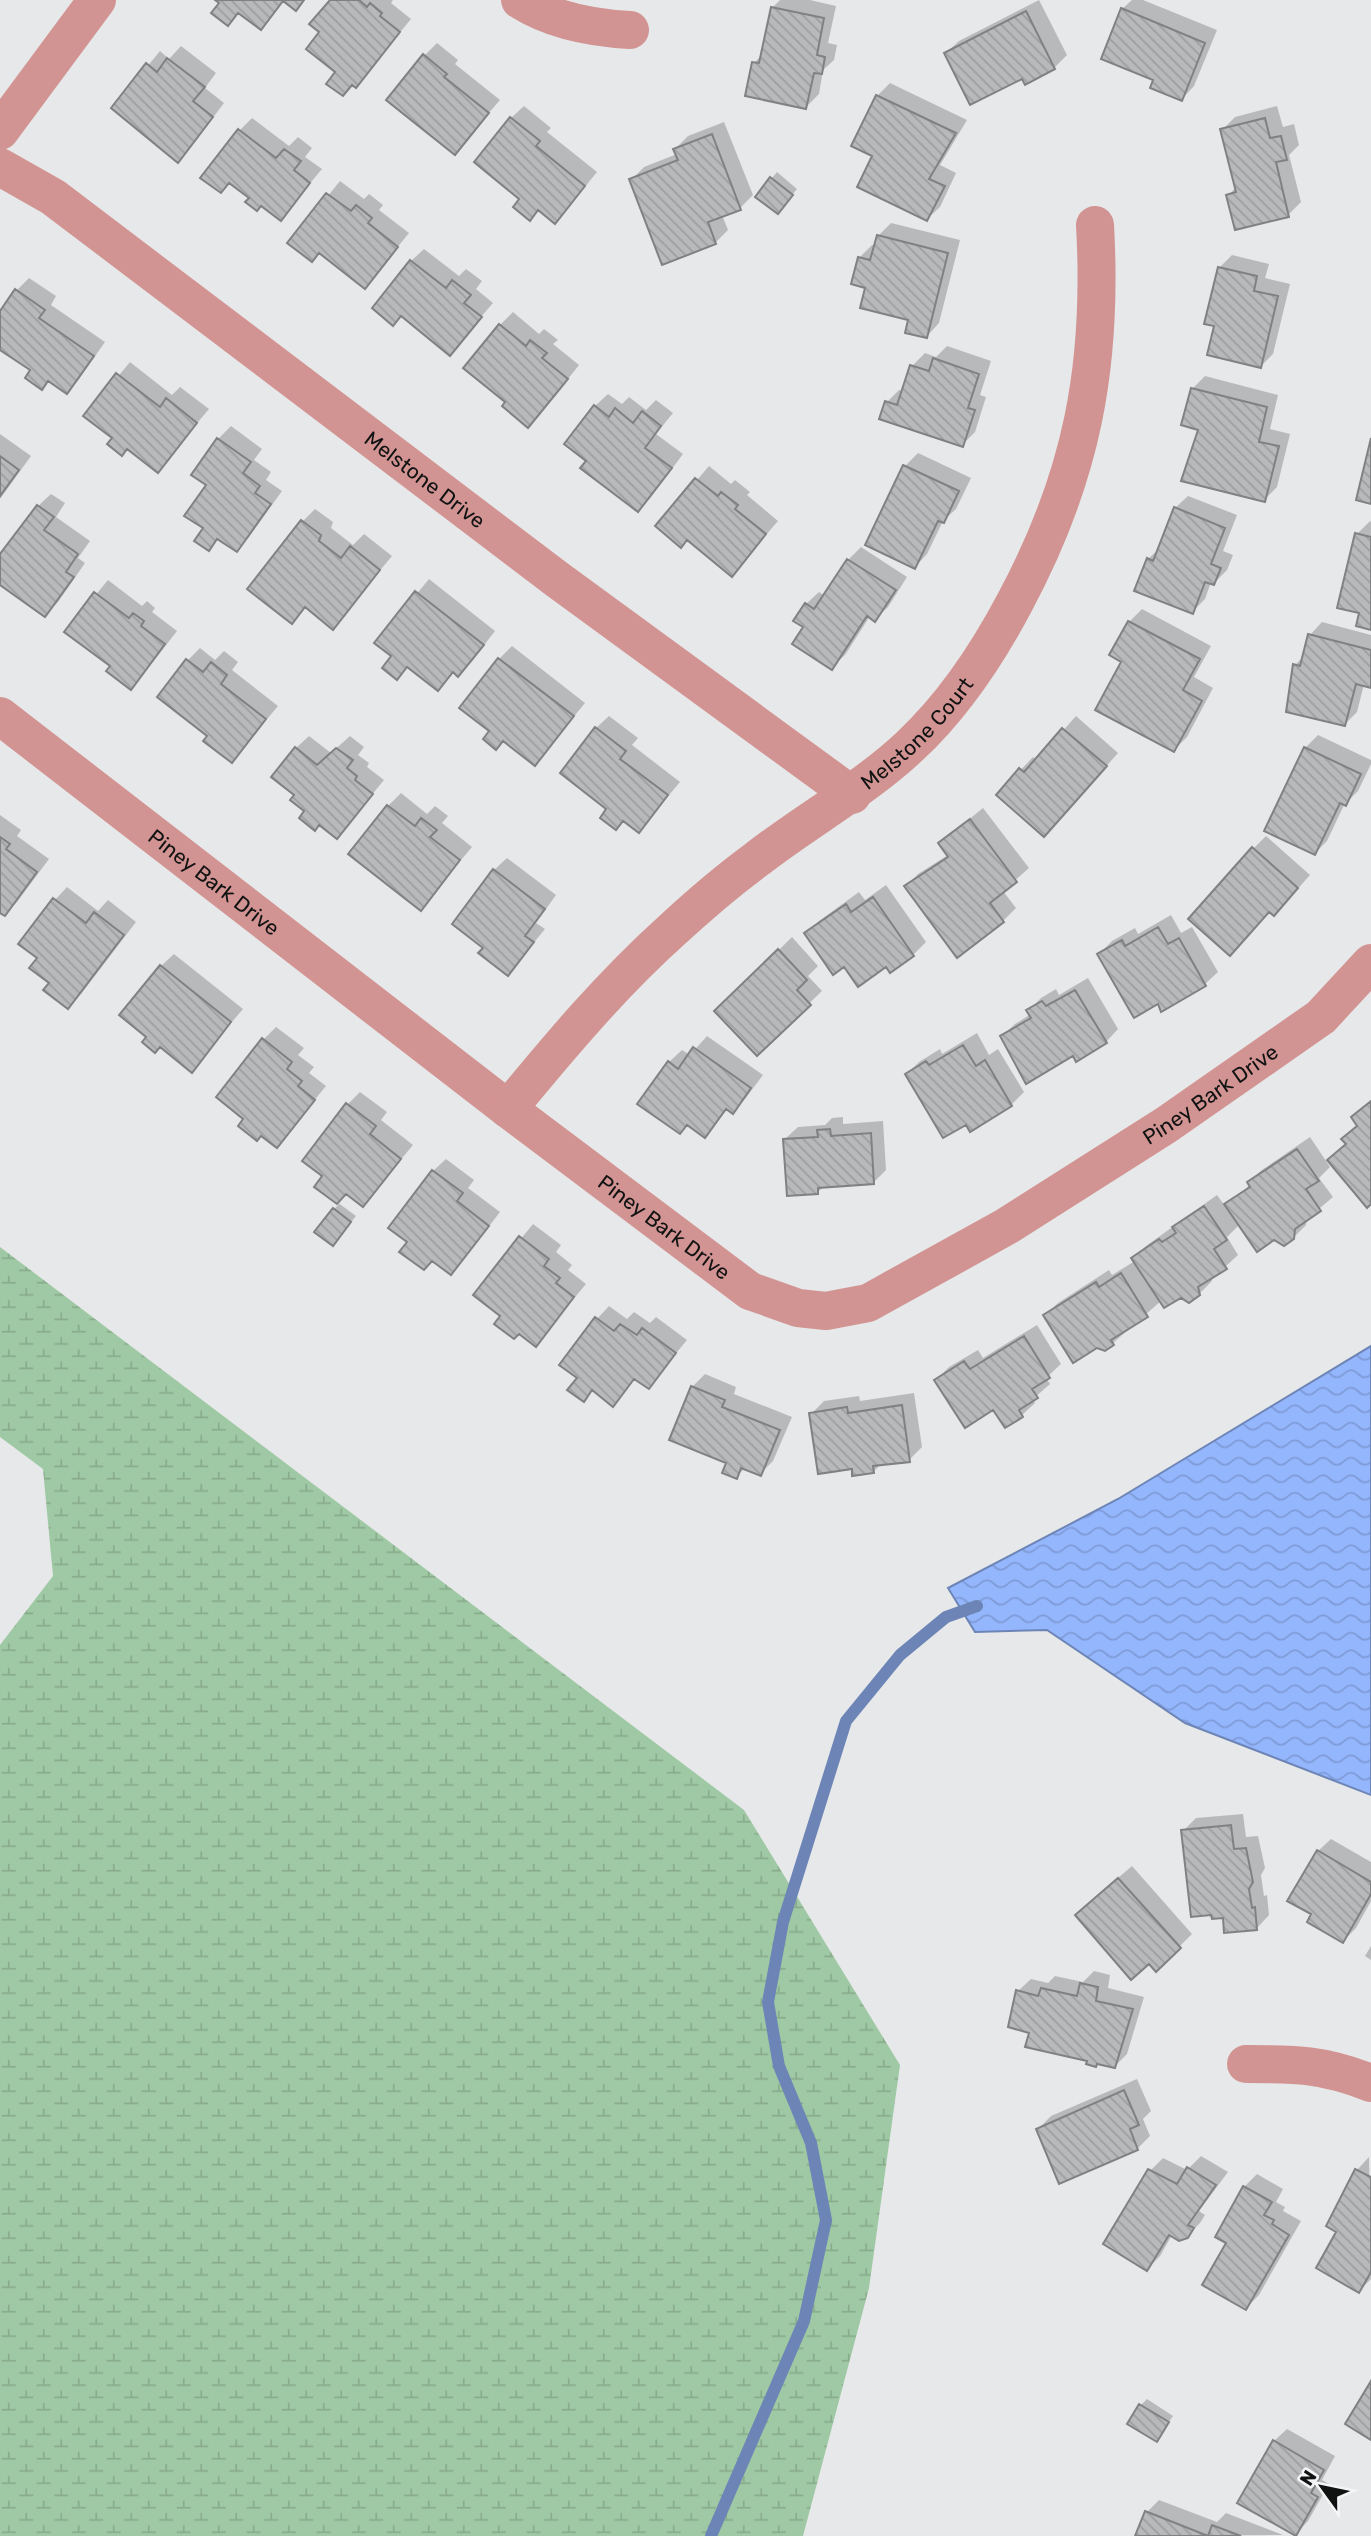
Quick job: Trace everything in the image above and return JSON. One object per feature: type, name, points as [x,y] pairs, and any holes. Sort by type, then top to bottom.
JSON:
[{"type":"street","points":[[0,131],[97,0]]},
{"type":"street","points":[[520,0],[562,20],[604,29],[630,30]]},
{"type":"street","name":"Melstone Drive","points":[[0,167],[53,197],[558,580],[852,795]]},
{"type":"street","name":"Melstone Court","points":[[508,1109],[575,1028],[671,931],[757,858],[852,795],[909,747],[949,705],[991,647],[1040,556],[1063,498],[1087,409],[1095,348],[1098,271],[1095,225]]},
{"type":"street","name":"Piney Bark Drive","points":[[0,716],[508,1109],[750,1292],[797,1308],[826,1311],[868,1303],[1007,1226],[1166,1125],[1321,1017],[1371,963]]},
{"type":"street","points":[[1246,2064],[1303,2064],[1341,2071],[1371,2083]]},
{"type":"green space","points":[[0,1247],[744,1810],[900,2065],[869,2288],[803,2536],[0,2536],[0,1645],[53,1576],[43,1469],[0,1437]]},
{"type":"water","points":[[1371,1346],[1371,1795],[1185,1723],[1047,1630],[975,1632],[948,1588],[1118,1499]]},
{"type":"building","points":[[215,0],[304,0],[296,11],[283,1],[261,30],[238,13],[228,26],[211,13],[219,3]]},
{"type":"building","points":[[330,0],[359,0],[367,7],[370,3],[382,13],[380,16],[400,32],[356,88],[352,85],[343,96],[326,84],[335,72],[306,49],[319,32],[309,24]]},
{"type":"building","points":[[771,7],[824,18],[817,55],[825,57],[822,74],[814,73],[806,109],[745,96],[752,62],[759,63]]},
{"type":"building","points":[[1121,8],[1205,43],[1182,101],[1150,88],[1153,80],[1101,59]]},
{"type":"building","points":[[1026,11],[1055,69],[1025,85],[1022,79],[970,105],[944,53]]},
{"type":"building","points":[[423,54],[447,74],[444,77],[489,113],[455,155],[386,100]]},
{"type":"building","points":[[167,58],[205,87],[193,101],[213,117],[178,163],[111,108],[146,63],[157,72]]},
{"type":"building","points":[[876,95],[956,133],[929,179],[945,186],[927,221],[857,187],[872,156],[851,146]]},
{"type":"building","points":[[510,117],[540,141],[536,146],[585,186],[555,224],[538,210],[530,221],[513,207],[519,199],[474,162]]},
{"type":"building","points":[[1265,118],[1270,138],[1281,136],[1287,160],[1276,162],[1289,217],[1235,230],[1226,195],[1236,192],[1220,129]]},
{"type":"building","points":[[238,129],[276,158],[284,149],[301,161],[294,170],[310,183],[281,221],[261,206],[257,211],[245,202],[249,198],[229,183],[221,193],[200,178]]},
{"type":"building","points":[[712,134],[741,210],[708,222],[716,244],[662,265],[629,179],[678,160],[673,149]]},
{"type":"building","points":[[770,177],[793,195],[778,214],[755,197]]},
{"type":"building","points":[[326,193],[351,211],[356,205],[372,218],[368,223],[398,247],[365,289],[319,253],[312,262],[287,243]]},
{"type":"building","points":[[877,235],[948,253],[927,338],[905,333],[908,320],[860,308],[865,288],[851,284],[858,257],[870,260]]},
{"type":"building","points":[[410,260],[446,288],[452,280],[471,295],[464,303],[482,317],[450,356],[401,316],[393,326],[372,308]]},
{"type":"building","points":[[1218,267],[1257,276],[1254,291],[1278,296],[1261,368],[1207,355],[1214,326],[1204,324]]},
{"type":"building","points":[[15,289],[45,310],[39,318],[94,356],[67,394],[48,381],[42,390],[25,378],[30,370],[0,350],[0,311]]},
{"type":"building","points":[[499,324],[526,346],[530,340],[547,353],[542,358],[568,379],[528,428],[502,406],[505,402],[463,368]]},
{"type":"building","points":[[933,358],[979,374],[968,408],[975,410],[963,447],[879,419],[885,401],[897,405],[910,365],[929,371]]},
{"type":"building","points":[[116,373],[160,407],[166,398],[197,423],[158,473],[127,449],[122,456],[107,444],[112,438],[83,416]]},
{"type":"building","points":[[1191,388],[1267,407],[1259,442],[1279,446],[1265,502],[1181,481],[1198,430],[1181,425]]},
{"type":"building","points":[[594,405],[609,417],[615,408],[633,423],[642,411],[661,426],[645,448],[672,468],[638,512],[580,468],[586,461],[564,444]]},
{"type":"building","points":[[217,438],[251,462],[243,473],[260,486],[255,493],[271,504],[237,552],[217,539],[209,551],[194,541],[203,528],[184,516],[206,485],[191,475]]},
{"type":"building","points":[[1371,438],[1371,504],[1356,500]]},
{"type":"building","points":[[0,456],[19,470],[0,496]]},
{"type":"building","points":[[903,465],[959,491],[944,523],[938,521],[915,569],[865,545]]},
{"type":"building","points":[[695,478],[718,496],[721,492],[738,505],[735,509],[766,534],[732,577],[687,540],[681,548],[655,526]]},
{"type":"building","points":[[37,505],[54,517],[44,530],[78,554],[66,572],[74,577],[45,617],[0,585],[0,554]]},
{"type":"building","points":[[1174,507],[1225,528],[1211,564],[1221,568],[1214,585],[1205,582],[1193,614],[1134,591],[1147,558],[1153,561]]},
{"type":"building","points":[[301,520],[321,535],[319,541],[341,558],[350,546],[380,570],[333,630],[305,607],[292,624],[247,589]]},
{"type":"building","points":[[1355,533],[1371,537],[1371,630],[1356,626],[1359,613],[1337,608]]},
{"type":"building","points":[[847,559],[896,590],[875,622],[867,616],[832,670],[792,644],[803,627],[793,621],[805,603],[814,609]]},
{"type":"building","points":[[415,591],[484,645],[458,677],[453,672],[438,691],[407,667],[397,680],[382,668],[391,656],[374,643]]},
{"type":"building","points":[[94,592],[129,618],[133,613],[144,621],[141,626],[165,644],[131,690],[106,671],[110,666],[64,632]]},
{"type":"building","points":[[1128,621],[1200,659],[1183,690],[1202,701],[1174,752],[1095,710],[1121,662],[1109,655]]},
{"type":"building","points":[[1308,634],[1371,650],[1371,688],[1356,684],[1345,726],[1286,712],[1293,664],[1300,666]]},
{"type":"building","points":[[498,658],[574,716],[535,766],[503,741],[496,750],[483,739],[489,731],[459,708]]},
{"type":"building","points":[[186,659],[203,672],[211,662],[227,675],[221,684],[266,719],[232,763],[203,741],[207,736],[157,697]]},
{"type":"building","points":[[595,727],[626,751],[620,759],[668,795],[639,833],[623,821],[616,830],[600,818],[606,809],[560,773]]},
{"type":"building","points":[[1062,728],[1107,766],[1044,837],[996,795],[1019,768],[1024,772]]},
{"type":"building","points":[[295,747],[317,765],[336,748],[353,760],[347,768],[357,776],[355,780],[373,794],[337,839],[319,825],[315,831],[299,818],[304,811],[290,800],[294,795],[271,777]]},
{"type":"building","points":[[1304,747],[1361,774],[1346,806],[1340,803],[1315,855],[1264,831]]},
{"type":"building","points":[[387,805],[415,826],[421,818],[437,830],[430,837],[460,860],[421,911],[348,854]]},
{"type":"building","points":[[970,819],[1017,882],[990,903],[1004,922],[957,958],[904,886],[948,857],[938,843]]},
{"type":"building","points":[[0,837],[10,844],[6,849],[37,872],[5,916],[0,913]]},
{"type":"building","points":[[1252,847],[1298,888],[1274,916],[1269,912],[1230,956],[1188,919]]},
{"type":"building","points":[[493,869],[545,909],[525,936],[534,942],[508,976],[478,953],[483,948],[452,924]]},
{"type":"building","points":[[873,897],[914,956],[890,973],[886,967],[858,987],[844,967],[833,975],[804,933],[846,904],[851,912]]},
{"type":"building","points":[[53,898],[86,923],[94,912],[124,935],[68,1009],[43,990],[49,983],[29,968],[37,958],[18,944]]},
{"type":"building","points":[[1158,927],[1168,944],[1179,938],[1206,986],[1161,1012],[1158,1004],[1134,1018],[1097,954],[1122,940],[1125,946]]},
{"type":"building","points":[[778,949],[807,980],[797,990],[811,1005],[757,1056],[714,1011]]},
{"type":"building","points":[[160,965],[231,1022],[192,1073],[160,1047],[155,1053],[142,1042],[146,1037],[119,1015]]},
{"type":"building","points":[[1075,990],[1107,1043],[1076,1062],[1073,1056],[1026,1084],[1000,1036],[1031,1018],[1026,1010],[1042,1001],[1046,1006]]},
{"type":"building","points":[[262,1038],[292,1062],[287,1069],[302,1081],[298,1086],[315,1100],[277,1148],[261,1136],[257,1141],[238,1126],[243,1119],[216,1097]]},
{"type":"building","points":[[963,1045],[976,1066],[985,1060],[1012,1106],[970,1132],[966,1125],[943,1138],[905,1074],[926,1061],[929,1065]]},
{"type":"building","points":[[693,1047],[751,1088],[733,1114],[726,1109],[705,1138],[687,1125],[680,1134],[637,1104],[668,1061],[678,1069]]},
{"type":"building","points":[[1371,1101],[1371,1204],[1367,1208],[1327,1160],[1346,1144],[1341,1139],[1357,1126],[1351,1117]]},
{"type":"building","points":[[346,1103],[376,1126],[370,1134],[401,1159],[363,1207],[346,1194],[337,1204],[314,1187],[322,1176],[302,1161]]},
{"type":"building","points":[[830,1129],[831,1136],[871,1133],[874,1184],[818,1188],[818,1194],[787,1196],[783,1139],[818,1137],[817,1130]]},
{"type":"building","points":[[1297,1149],[1319,1181],[1306,1189],[1321,1211],[1295,1229],[1294,1239],[1284,1246],[1274,1240],[1257,1252],[1224,1204],[1250,1187],[1247,1182]]},
{"type":"building","points":[[432,1170],[463,1193],[457,1201],[489,1226],[451,1275],[432,1261],[424,1270],[399,1252],[407,1242],[388,1228]]},
{"type":"building","points":[[1204,1206],[1227,1240],[1214,1249],[1227,1269],[1198,1287],[1200,1295],[1189,1303],[1181,1298],[1164,1308],[1131,1258],[1159,1239],[1162,1242],[1176,1233],[1172,1227]]},
{"type":"building","points":[[333,1208],[351,1222],[333,1246],[314,1232]]},
{"type":"building","points":[[519,1236],[549,1259],[544,1266],[560,1278],[556,1283],[574,1297],[536,1347],[519,1334],[514,1339],[494,1324],[500,1316],[473,1295]]},
{"type":"building","points":[[1121,1273],[1148,1317],[1111,1340],[1114,1345],[1105,1351],[1097,1348],[1073,1363],[1043,1315],[1096,1282],[1099,1287]]},
{"type":"building","points":[[595,1317],[614,1331],[620,1324],[637,1335],[642,1328],[676,1353],[649,1389],[634,1379],[613,1407],[592,1390],[584,1402],[567,1390],[577,1378],[559,1365]]},
{"type":"building","points":[[1024,1336],[1050,1378],[1032,1389],[1038,1398],[1019,1410],[1023,1417],[1005,1428],[993,1410],[965,1428],[934,1380],[964,1361],[970,1369]]},
{"type":"building","points":[[691,1386],[725,1400],[722,1407],[780,1430],[761,1476],[741,1468],[737,1479],[722,1473],[726,1463],[669,1440]]},
{"type":"building","points":[[902,1405],[910,1462],[873,1466],[874,1473],[852,1476],[852,1469],[818,1474],[809,1413],[847,1407],[848,1413]]},
{"type":"building","points":[[1231,1825],[1234,1849],[1246,1848],[1253,1882],[1249,1889],[1252,1908],[1255,1907],[1257,1930],[1224,1933],[1223,1918],[1212,1919],[1211,1915],[1191,1917],[1181,1830]]},
{"type":"building","points":[[1317,1850],[1371,1882],[1371,1894],[1343,1943],[1307,1922],[1311,1914],[1287,1901]]},
{"type":"building","points":[[1118,1878],[1181,1948],[1156,1972],[1149,1964],[1131,1980],[1075,1915]]},
{"type":"building","points":[[1080,1983],[1098,1987],[1096,2001],[1133,2009],[1115,2068],[1097,2064],[1096,2067],[1086,2064],[1087,2061],[1025,2047],[1029,2033],[1008,2027],[1016,1990],[1038,1996],[1041,1988],[1077,1996]]},
{"type":"building","points":[[1124,2090],[1139,2125],[1130,2129],[1138,2150],[1059,2184],[1036,2129]]},
{"type":"building","points":[[1187,2167],[1216,2185],[1188,2225],[1194,2228],[1188,2238],[1179,2241],[1169,2235],[1147,2271],[1103,2244],[1148,2169],[1177,2184]]},
{"type":"building","points":[[1355,2169],[1371,2177],[1371,2272],[1359,2293],[1316,2268],[1336,2232],[1326,2226]]},
{"type":"building","points":[[1243,2186],[1272,2202],[1264,2215],[1274,2220],[1272,2224],[1289,2235],[1246,2310],[1202,2285],[1226,2243],[1215,2237]]},
{"type":"building","points":[[1371,2381],[1371,2440],[1345,2424]]},
{"type":"building","points":[[1139,2404],[1169,2422],[1157,2442],[1127,2424]]},
{"type":"building","points":[[1273,2440],[1324,2470],[1311,2493],[1318,2497],[1296,2536],[1237,2503]]},
{"type":"building","points":[[1145,2511],[1208,2536],[1135,2536]]},
{"type":"building","points":[[1212,2525],[1241,2536],[1208,2536]]},
{"type":"waterway","points":[[711,2536],[804,2321],[826,2220],[811,2143],[779,2066],[768,2002],[783,1922],[846,1721],[900,1655],[946,1617],[977,1606]]}]
